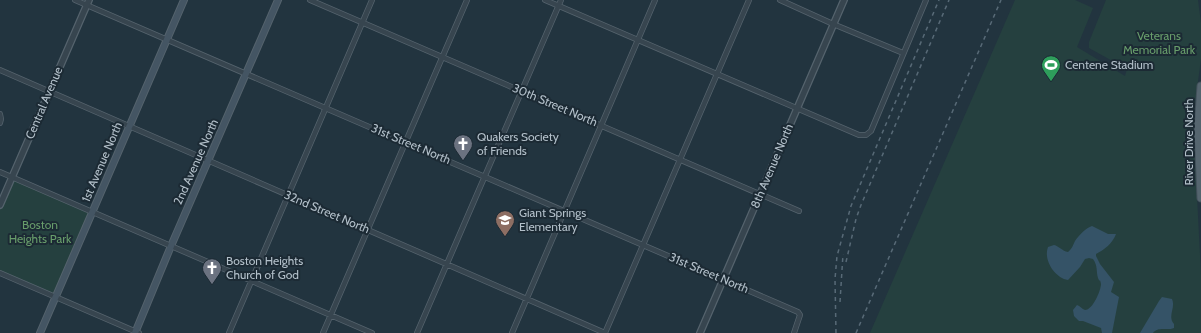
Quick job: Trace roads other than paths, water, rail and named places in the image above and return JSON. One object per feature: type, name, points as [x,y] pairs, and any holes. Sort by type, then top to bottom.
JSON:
[{"type":"main road","name":"1st Avenue North","points":[[40,333],[184,0]]},
{"type":"main road","name":"2nd Avenue North","points":[[137,332],[171,246],[278,0]]},
{"type":"main road","name":"River Drive North","points":[[1201,86],[1198,129],[1201,198]]},
{"type":"street","name":"31st Street North","points":[[75,0],[88,2],[167,40],[798,312],[800,315],[794,333]]},
{"type":"street","name":"30th Street North","points":[[310,0],[799,211]]},
{"type":"street","points":[[229,333],[372,0]]},
{"type":"street","points":[[323,333],[467,0]]},
{"type":"street","points":[[545,0],[859,135],[866,135],[871,131],[926,0]]},
{"type":"street","points":[[417,333],[561,0]]},
{"type":"street","points":[[512,333],[600,125],[655,0]]},
{"type":"street","points":[[605,333],[749,0]]},
{"type":"street","points":[[780,0],[903,53]]},
{"type":"street","name":"8th Avenue North","points":[[700,333],[844,0]]},
{"type":"street","name":"Central Avenue","points":[[0,205],[88,2]]},
{"type":"street","name":"32nd Street North","points":[[0,70],[605,333]]},
{"type":"street","points":[[0,114],[0,123]]},
{"type":"street","points":[[0,172],[372,333]]},
{"type":"street","points":[[0,273],[137,332]]},
{"type":"water","points":[[1092,226],[1108,234],[1116,234],[1108,246],[1096,254],[1100,264],[1114,282],[1111,292],[1119,297],[1112,333],[1102,333],[1101,328],[1083,321],[1079,321],[1074,316],[1073,310],[1077,305],[1085,310],[1088,309],[1094,303],[1100,291],[1101,282],[1098,278],[1093,259],[1085,259],[1068,280],[1063,279],[1051,268],[1047,257],[1048,247],[1054,245],[1068,252],[1081,234],[1087,228]]},
{"type":"water","points":[[1162,297],[1172,299],[1173,306],[1171,318],[1174,328],[1160,329],[1153,333],[1140,333],[1159,301]]},
{"type":"railway","points":[[836,333],[835,279],[837,256],[851,206],[939,0]]},
{"type":"railway","points":[[846,262],[856,219],[861,205],[949,0]]},
{"type":"railway","points":[[856,333],[1001,0]]},
{"type":"railway","points":[[840,302],[843,254]]},
{"type":"place","name":"Centene Stadium","points":[[1051,82]]},
{"type":"place","name":"Quakers Society of Friends","points":[[463,161]]},
{"type":"place","name":"Giant Springs Elementary","points":[[505,237]]},
{"type":"place","name":"Boston Heights Church of God","points":[[212,285]]},
{"type":"park label","name":"Veterans Memorial Park","points":[[1159,43]]},
{"type":"park label","name":"Boston Heights Park","points":[[40,232]]}]
